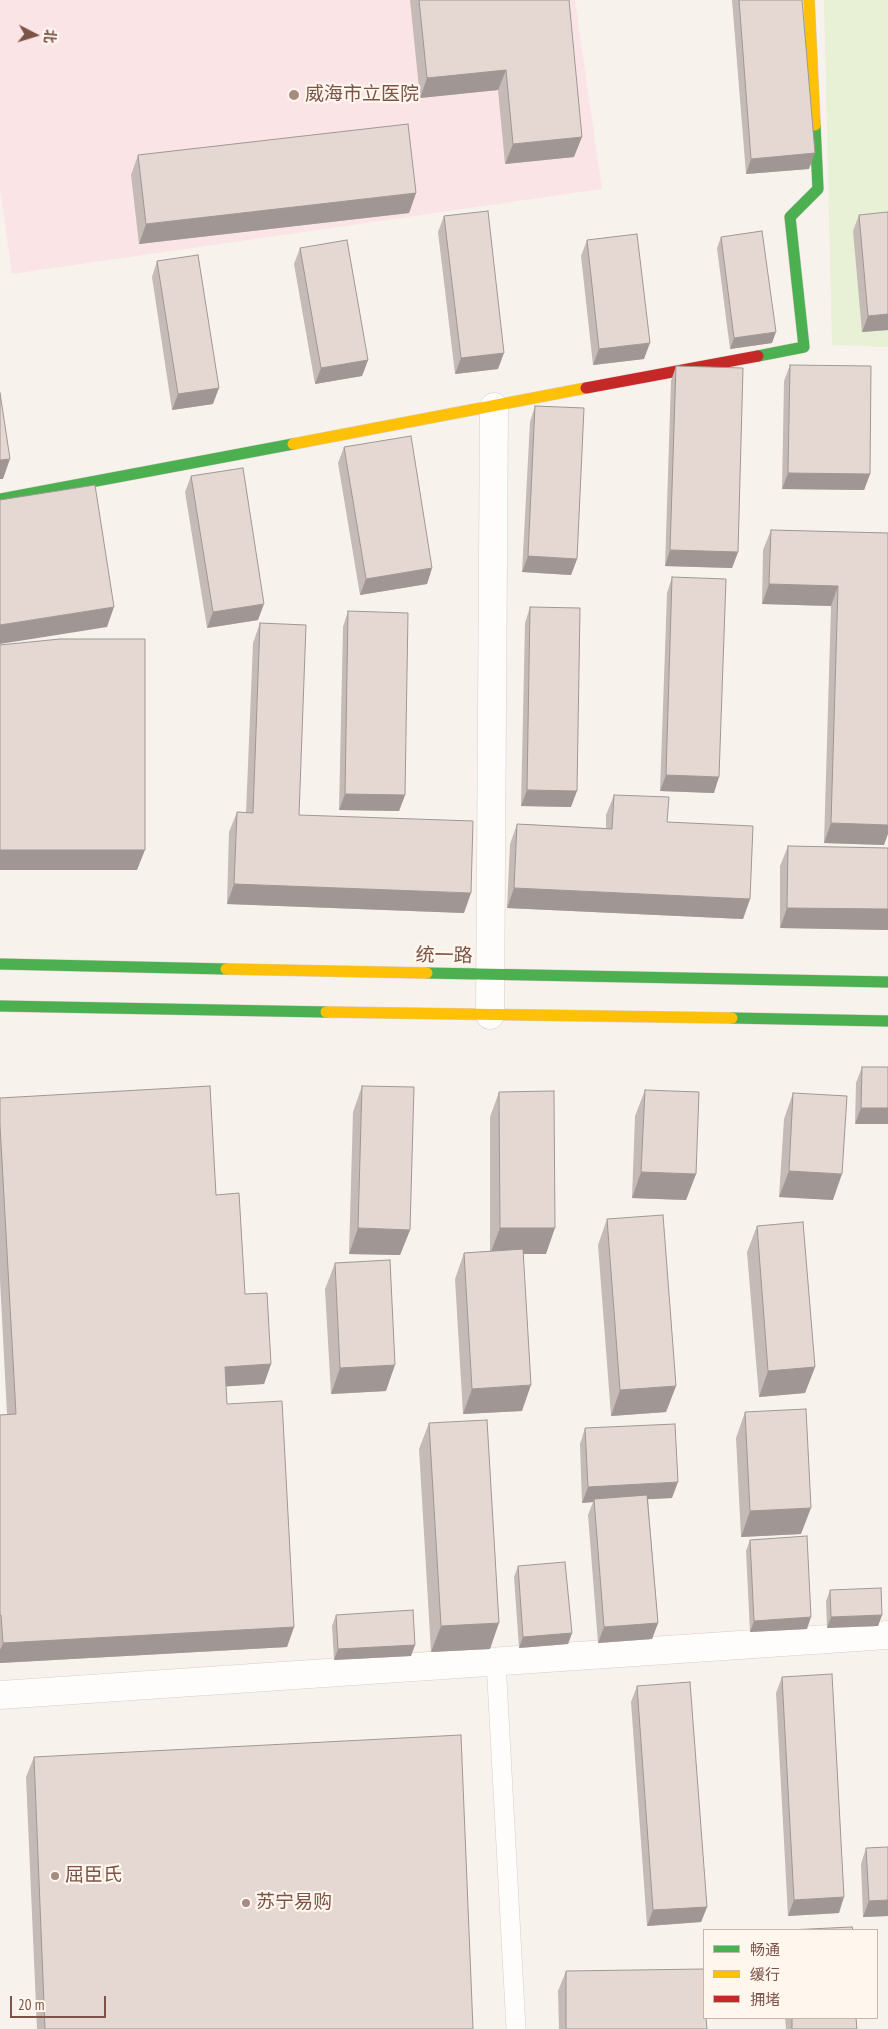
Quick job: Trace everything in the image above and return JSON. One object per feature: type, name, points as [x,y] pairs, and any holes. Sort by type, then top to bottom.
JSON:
[{"type":"main road","points":[[0,499],[804,347],[790,216],[818,189],[809,0]]},
{"type":"main road","name":"统一路","points":[[0,964],[888,982]]},
{"type":"main road","points":[[0,1006],[888,1021]]},
{"type":"street","points":[[490,1015],[494,407]]},
{"type":"street","points":[[0,1695],[888,1636]]},
{"type":"lane","points":[[496,1661],[516,2029]]},
{"type":"shaded area","name":"威海市立医院","points":[[0,0],[575,0],[602,189],[12,274],[0,189]]},
{"type":"green space","points":[[824,0],[888,0],[888,347],[832,345]]},
{"type":"building","points":[[419,0],[569,0],[582,137],[513,144],[506,70],[427,78]]},
{"type":"building","points":[[739,0],[802,0],[815,153],[751,159]]},
{"type":"building","points":[[408,124],[416,193],[146,224],[138,155]]},
{"type":"building","points":[[488,211],[504,353],[461,358],[444,216]]},
{"type":"building","points":[[888,212],[888,314],[868,316],[859,215]]},
{"type":"building","points":[[762,231],[776,332],[734,338],[721,237]]},
{"type":"building","points":[[637,234],[650,343],[599,349],[587,240]]},
{"type":"building","points":[[347,240],[368,360],[321,368],[300,248]]},
{"type":"building","points":[[198,255],[219,388],[178,394],[157,261]]},
{"type":"building","points":[[790,365],[871,366],[870,474],[788,473]]},
{"type":"building","points":[[676,366],[743,368],[738,552],[670,550]]},
{"type":"building","points":[[0,393],[10,459],[0,460]]},
{"type":"building","points":[[535,406],[584,408],[577,559],[528,556]]},
{"type":"building","points":[[411,436],[432,568],[366,579],[344,447]]},
{"type":"building","points":[[243,468],[264,604],[213,612],[191,476]]},
{"type":"building","points":[[95,485],[114,607],[0,625],[0,500]]},
{"type":"building","points":[[771,530],[888,533],[888,825],[831,823],[838,586],[769,584]]},
{"type":"building","points":[[672,577],[726,579],[719,777],[666,775]]},
{"type":"building","points":[[530,607],[580,608],[577,791],[527,790]]},
{"type":"building","points":[[348,611],[408,613],[405,795],[345,794]]},
{"type":"building","points":[[260,623],[306,625],[299,815],[473,821],[471,893],[234,884],[237,812],[253,813]]},
{"type":"building","points":[[60,639],[145,639],[145,850],[0,850],[0,645]]},
{"type":"building","points":[[614,795],[669,797],[667,822],[753,826],[750,899],[514,888],[517,824],[612,829]]},
{"type":"building","points":[[788,846],[888,848],[888,909],[787,908]]},
{"type":"building","points":[[862,1067],[888,1067],[888,1108],[861,1108]]},
{"type":"building","points":[[210,1086],[216,1195],[239,1193],[245,1294],[267,1293],[271,1364],[225,1367],[227,1404],[282,1401],[294,1627],[3,1643],[0,1615],[0,1415],[16,1414],[0,1098]]},
{"type":"building","points":[[362,1086],[414,1087],[410,1230],[358,1228]]},
{"type":"building","points":[[645,1090],[699,1092],[696,1174],[641,1172]]},
{"type":"building","points":[[554,1091],[555,1228],[500,1228],[499,1092]]},
{"type":"building","points":[[793,1093],[847,1096],[842,1174],[789,1171]]},
{"type":"building","points":[[663,1215],[676,1386],[620,1390],[607,1219]]},
{"type":"building","points":[[803,1222],[815,1367],[768,1371],[757,1226]]},
{"type":"building","points":[[523,1249],[531,1385],[472,1389],[464,1253]]},
{"type":"building","points":[[390,1260],[395,1365],[340,1368],[335,1263]]},
{"type":"building","points":[[806,1409],[811,1508],[750,1511],[745,1412]]},
{"type":"building","points":[[487,1420],[499,1623],[441,1626],[429,1423]]},
{"type":"building","points":[[675,1424],[678,1482],[588,1487],[585,1428]]},
{"type":"building","points":[[647,1495],[658,1623],[604,1627],[594,1499]]},
{"type":"building","points":[[807,1536],[811,1617],[754,1621],[750,1540]]},
{"type":"building","points":[[565,1562],[572,1633],[523,1637],[518,1566]]},
{"type":"building","points":[[881,1588],[882,1615],[831,1617],[830,1590]]},
{"type":"building","points":[[413,1610],[415,1645],[338,1649],[336,1615]]},
{"type":"building","points":[[832,1674],[844,1897],[794,1900],[782,1677]]},
{"type":"building","points":[[690,1682],[707,1907],[653,1910],[637,1686]]},
{"type":"building","name":"苏宁易购","points":[[461,1735],[473,2029],[45,2029],[34,1757]]},
{"type":"building","points":[[888,1847],[888,1900],[869,1901],[866,1848]]},
{"type":"building","points":[[852,1927],[853,1929],[809,1929]]},
{"type":"building","points":[[703,1969],[703,2019],[706,2019],[707,2029],[566,2029],[566,1971]]},
{"type":"building","points":[[792,2019],[856,2019],[857,2029],[792,2029]]},
{"type":"traffic: fast","points":[[758,356],[804,347],[790,217],[818,189],[815,125]]},
{"type":"traffic: fast","points":[[0,499],[293,444]]},
{"type":"traffic: fast","points":[[0,964],[226,969]]},
{"type":"traffic: fast","points":[[427,973],[888,982]]},
{"type":"traffic: fast","points":[[0,1006],[326,1012]]},
{"type":"traffic: fast","points":[[732,1018],[888,1021]]},
{"type":"traffic: slow","points":[[809,0],[815,125]]},
{"type":"traffic: slow","points":[[293,444],[586,388]]},
{"type":"traffic: slow","points":[[226,969],[427,973]]},
{"type":"traffic: slow","points":[[326,1012],[732,1018]]},
{"type":"traffic: jam","points":[[586,388],[758,356]]},
{"type":"place","name":"威海市立医院","points":[[294,95]]},
{"type":"place","name":"屈臣氏","points":[[55,1876]]},
{"type":"place","name":"苏宁易购","points":[[246,1903]]}]
